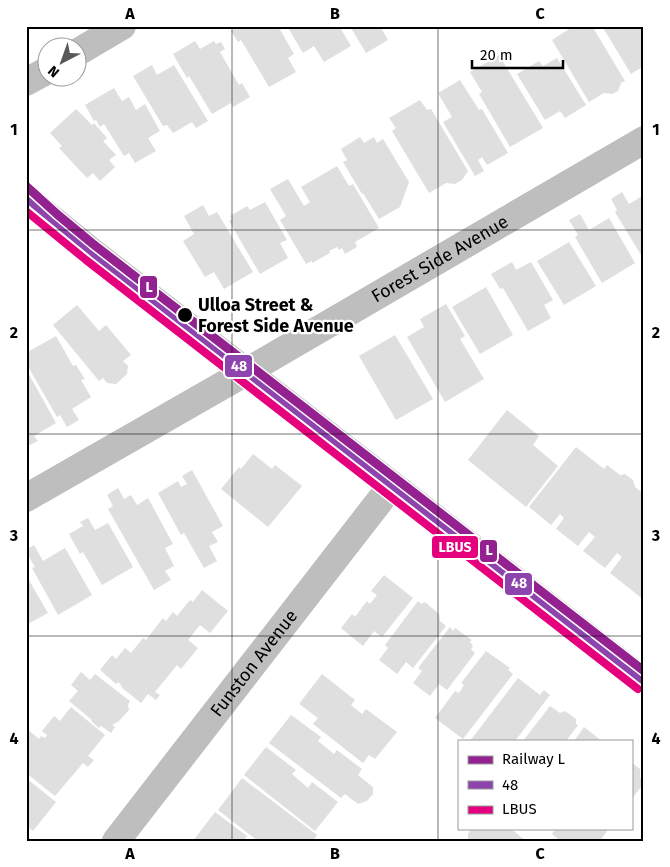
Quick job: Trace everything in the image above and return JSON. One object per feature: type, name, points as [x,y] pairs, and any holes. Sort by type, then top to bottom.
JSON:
[{"type":"street","points":[[88,46],[122,26]]},
{"type":"street","points":[[26,82],[38,75]]},
{"type":"street","name":"Forest Side Avenue","points":[[26,498],[644,140]]},
{"type":"street","points":[[26,198],[92,252],[644,681]]},
{"type":"street","name":"Funston Avenue","points":[[116,841],[392,486]]},
{"type":"building","points":[[233,26],[278,26],[294,54],[288,58],[296,72],[269,87],[241,40],[238,42],[231,31],[234,29]]},
{"type":"building","points":[[287,26],[339,26],[351,46],[324,62],[314,46],[303,53]]},
{"type":"building","points":[[354,26],[380,26],[388,40],[366,53],[351,28]]},
{"type":"building","points":[[574,26],[592,26],[625,81],[621,83],[618,91],[612,94],[604,93],[589,102],[552,40]]},
{"type":"building","points":[[602,26],[644,26],[644,66],[631,74]]},
{"type":"building","points":[[195,41],[200,49],[214,41],[216,44],[221,42],[225,49],[220,52],[239,85],[242,83],[250,97],[233,107],[231,103],[212,114],[173,54]]},
{"type":"building","points":[[499,55],[543,128],[510,147],[479,94],[482,92],[470,72]]},
{"type":"building","points":[[557,58],[586,105],[565,118],[560,111],[545,120],[517,74],[539,61],[543,66]]},
{"type":"building","points":[[152,65],[157,75],[174,65],[208,121],[196,128],[192,122],[173,133],[167,125],[163,126],[133,76]]},
{"type":"building","points":[[460,80],[479,110],[482,109],[508,153],[487,165],[482,157],[478,160],[484,171],[475,176],[443,122],[452,117],[438,93]]},
{"type":"building","points":[[114,88],[122,101],[129,97],[136,110],[145,104],[160,131],[148,138],[156,151],[135,163],[129,153],[124,156],[104,124],[100,127],[96,120],[94,121],[85,105]]},
{"type":"building","points":[[420,100],[427,110],[431,109],[468,171],[462,180],[455,184],[446,183],[429,193],[392,131],[396,128],[389,118]]},
{"type":"building","points":[[76,109],[92,125],[94,123],[107,138],[103,141],[116,155],[109,160],[115,167],[100,181],[93,173],[87,178],[59,148],[62,146],[50,133]]},
{"type":"building","points":[[360,137],[364,143],[374,137],[377,143],[383,139],[409,182],[400,207],[379,219],[343,162],[347,160],[341,149]]},
{"type":"building","points":[[337,166],[349,186],[353,184],[379,228],[355,242],[357,247],[345,254],[342,248],[339,250],[337,247],[312,263],[312,261],[306,264],[280,220],[286,216],[270,189],[288,179],[304,206],[310,202],[301,187]]},
{"type":"building","points":[[622,192],[629,204],[644,195],[644,260],[615,212],[617,210],[611,199]]},
{"type":"building","points":[[265,202],[287,240],[280,243],[288,258],[260,274],[229,221],[232,219],[230,216],[247,206],[250,210]]},
{"type":"building","points":[[203,205],[209,216],[217,212],[253,272],[224,289],[214,272],[205,277],[183,241],[194,234],[184,216]]},
{"type":"building","points":[[580,214],[589,230],[609,218],[635,263],[602,283],[575,237],[578,235],[569,220]]},
{"type":"building","points":[[569,242],[596,286],[564,305],[537,261]]},
{"type":"building","points":[[512,262],[516,270],[531,262],[553,300],[544,305],[551,318],[528,331],[503,288],[500,289],[491,274]]},
{"type":"building","points":[[486,287],[513,335],[480,354],[452,307]]},
{"type":"building","points":[[446,304],[465,336],[460,339],[484,379],[445,402],[407,337],[424,327],[420,319]]},
{"type":"building","points":[[77,305],[99,331],[106,325],[131,355],[123,361],[128,366],[127,374],[116,384],[107,383],[103,378],[99,381],[53,325]]},
{"type":"building","points":[[395,335],[433,399],[396,420],[359,356]]},
{"type":"building","points":[[56,336],[73,366],[76,365],[85,379],[81,380],[91,397],[72,409],[79,420],[67,427],[60,415],[57,417],[26,363],[26,353]]},
{"type":"building","points":[[26,369],[56,423],[34,436],[38,441],[28,446],[26,443]]},
{"type":"building","points":[[507,410],[539,436],[533,445],[558,466],[526,507],[468,460]]},
{"type":"building","points":[[576,447],[604,469],[607,465],[620,475],[625,474],[633,480],[635,487],[644,494],[644,600],[610,573],[622,557],[617,553],[605,568],[583,551],[595,537],[589,532],[578,546],[556,529],[564,518],[560,514],[551,525],[529,507]]},
{"type":"building","points":[[253,454],[272,469],[275,465],[302,486],[268,527],[221,489],[239,467],[241,469]]},
{"type":"building","points":[[192,470],[223,526],[212,532],[218,542],[209,546],[217,561],[204,568],[184,533],[181,535],[158,493],[178,481],[181,487],[187,484],[182,476]]},
{"type":"building","points":[[118,488],[124,499],[131,495],[137,505],[148,498],[173,544],[165,548],[174,566],[165,571],[171,580],[154,590],[108,509],[113,506],[107,495]]},
{"type":"building","points":[[88,518],[95,530],[108,523],[133,567],[102,585],[83,552],[80,554],[69,534],[83,526],[80,522]]},
{"type":"building","points":[[34,545],[43,561],[65,548],[92,595],[58,615],[32,568],[35,567],[26,552],[26,550]]},
{"type":"building","points":[[26,575],[48,613],[26,625]]},
{"type":"building","points":[[384,575],[413,598],[382,637],[374,631],[363,646],[341,628],[352,614],[355,617],[367,601],[370,604],[377,595],[371,591]]},
{"type":"building","points":[[202,590],[228,611],[210,633],[200,625],[188,640],[198,648],[181,669],[177,665],[155,692],[160,695],[156,700],[148,694],[141,703],[121,687],[118,682],[116,684],[100,670],[112,655],[116,659],[125,648],[131,653],[143,638],[146,640],[163,618],[166,621],[173,612],[177,616],[190,600],[193,602]]},
{"type":"building","points":[[418,601],[421,604],[425,602],[439,614],[440,621],[446,626],[413,668],[406,662],[397,674],[379,660],[388,648],[385,645]]},
{"type":"building","points":[[450,627],[453,631],[455,628],[472,640],[470,642],[473,646],[471,649],[475,653],[447,690],[439,684],[430,696],[413,683],[422,671],[418,668]]},
{"type":"building","points":[[486,651],[510,668],[508,670],[513,674],[463,739],[435,718],[455,691],[459,693],[464,685],[461,683]]},
{"type":"building","points":[[81,672],[90,680],[95,674],[130,701],[128,705],[129,710],[119,721],[112,725],[115,727],[111,733],[101,726],[99,728],[69,701],[78,691],[71,685]]},
{"type":"building","points":[[322,674],[355,700],[351,705],[362,714],[366,709],[397,732],[375,759],[369,755],[363,763],[313,724],[318,718],[299,704]]},
{"type":"building","points":[[518,678],[540,695],[544,690],[550,695],[516,740],[471,740]]},
{"type":"building","points":[[550,706],[560,713],[565,711],[576,719],[576,724],[578,725],[567,740],[524,740]]},
{"type":"building","points":[[71,707],[105,735],[88,756],[94,760],[88,767],[83,763],[55,796],[26,773],[26,728],[39,739],[41,736],[45,738],[47,735],[42,731],[54,716],[60,721]]},
{"type":"building","points":[[291,715],[321,737],[318,741],[334,754],[337,750],[362,769],[358,775],[373,787],[373,794],[367,801],[358,804],[345,794],[341,798],[269,743]]},
{"type":"building","points":[[584,727],[601,740],[575,740]]},
{"type":"building","points":[[266,747],[296,770],[292,774],[308,788],[312,782],[338,802],[315,831],[244,775]]},
{"type":"building","points":[[632,763],[640,769],[640,778],[644,783],[632,799]]},
{"type":"building","points":[[26,778],[56,802],[33,831],[26,825]]},
{"type":"building","points":[[242,778],[317,835],[313,841],[258,841],[218,810]]},
{"type":"building","points":[[215,812],[247,836],[243,841],[193,841]]},
{"type":"building","points":[[471,830],[512,830],[526,841],[468,841],[468,834]]},
{"type":"building","points":[[555,830],[608,830],[600,841],[560,841],[552,834]]},
{"type":"rail line","name":"L","points":[[26,186],[93,244],[644,671]]},
{"type":"transit line","name":"48","points":[[26,198],[92,252],[644,681]]},
{"type":"transit line","name":"LBUS","points":[[26,211],[86,260],[638,689]]},
{"type":"place","name":"Ulloa Street & Forest Side Avenue","points":[[185,315]]}]
